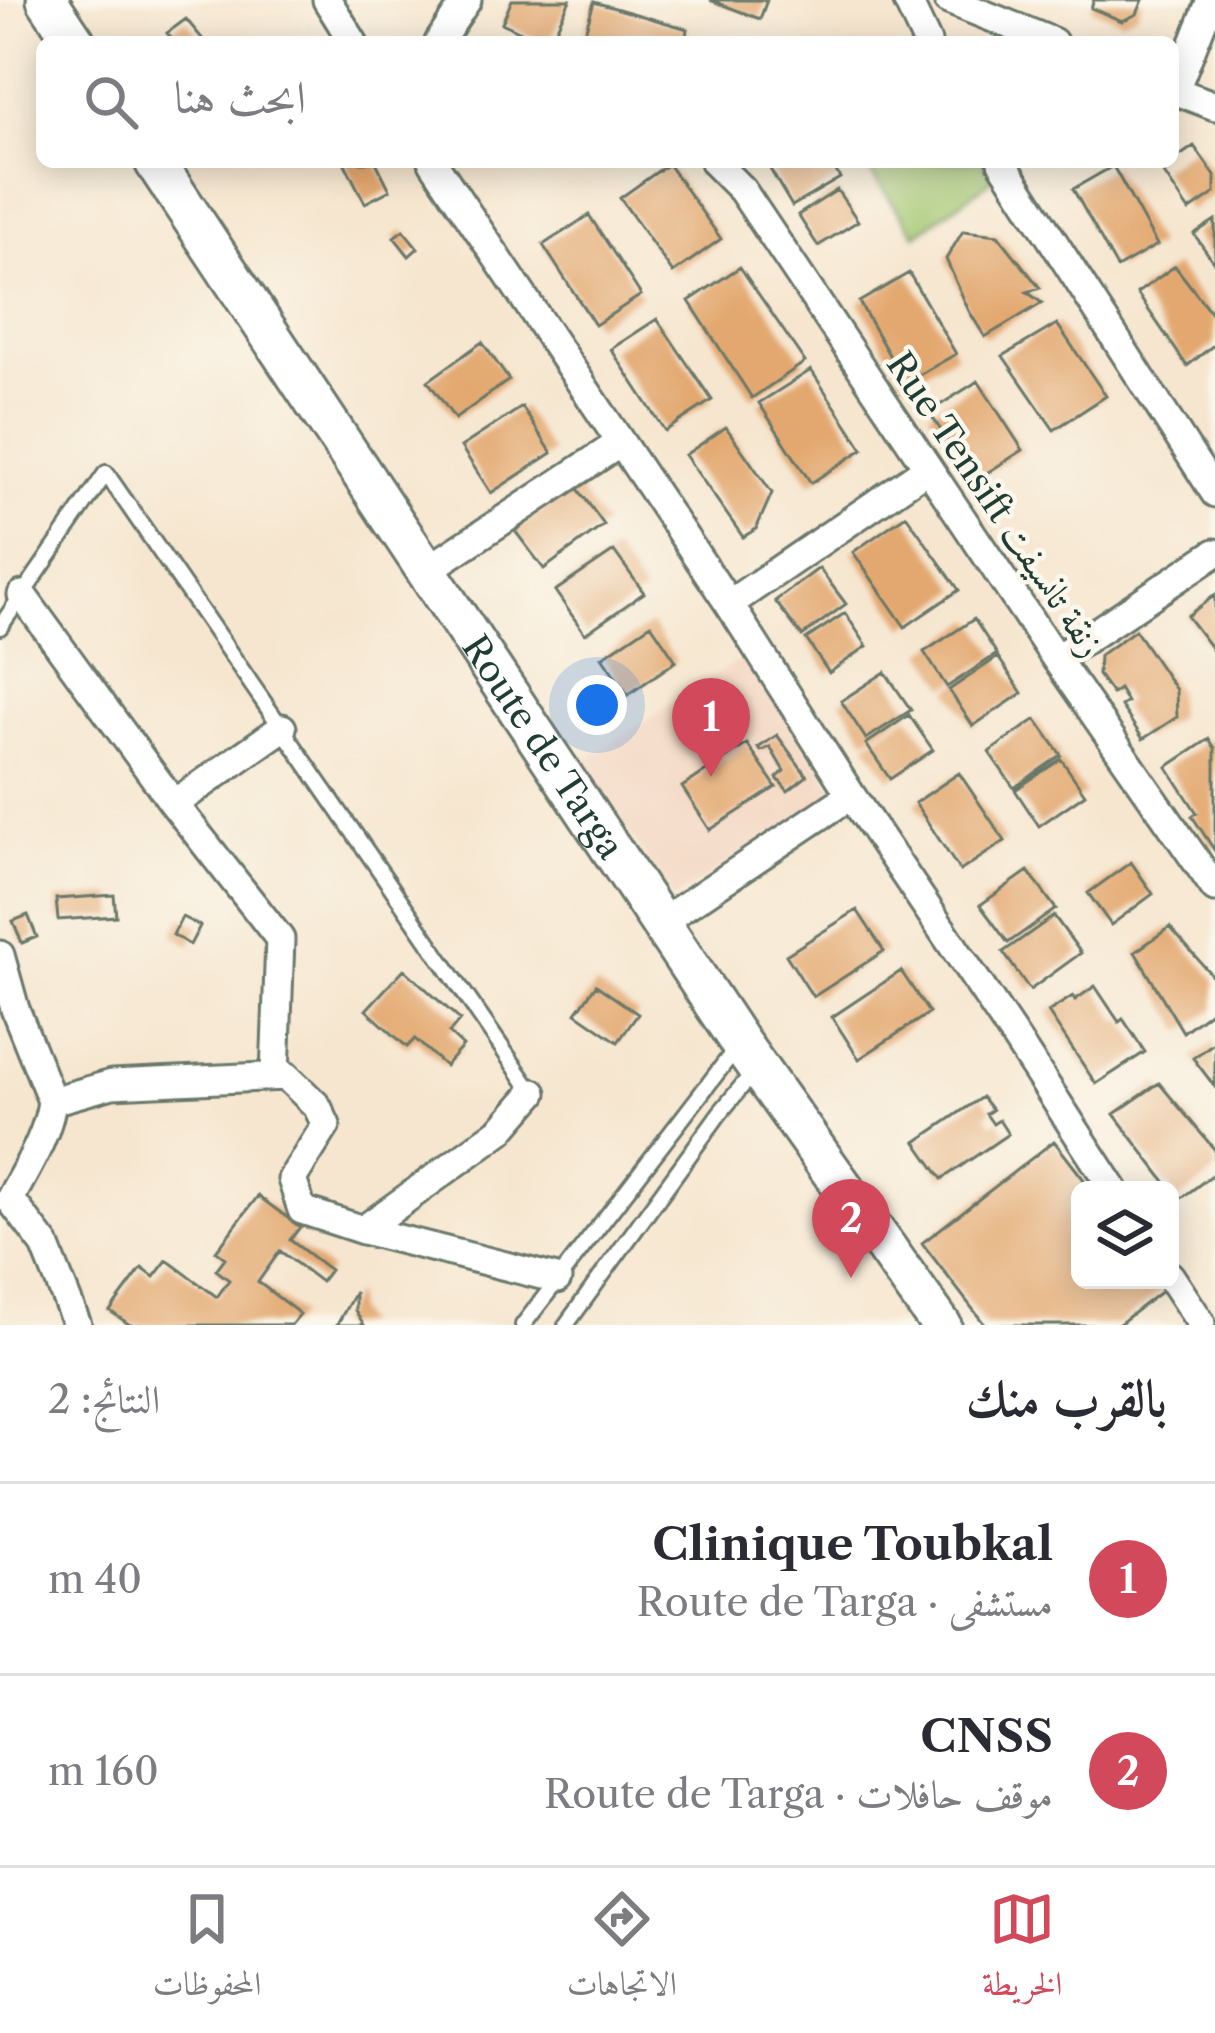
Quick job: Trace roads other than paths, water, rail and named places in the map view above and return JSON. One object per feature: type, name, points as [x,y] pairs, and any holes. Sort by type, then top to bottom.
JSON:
[{"type":"main road","points":[[47,0],[71,36]]},
{"type":"main road","name":"Route de Targa","points":[[159,168],[749,1055],[941,1325]]},
{"type":"street","points":[[327,0],[349,36]]},
{"type":"street","points":[[445,36],[467,0]]},
{"type":"street","points":[[907,0],[924,36]]},
{"type":"street","points":[[947,0],[1038,36]]},
{"type":"street","points":[[1179,78],[1211,0]]},
{"type":"street","points":[[1179,92],[1215,106]]},
{"type":"street","points":[[437,168],[1108,1181]]},
{"type":"street","name":"Rue Tensift زنقة تانسيفت","points":[[720,168],[742,190],[1215,889]]},
{"type":"street","points":[[1007,168],[1215,493]]},
{"type":"street","points":[[426,571],[620,443]]},
{"type":"street","points":[[729,604],[928,468]]},
{"type":"street","points":[[1056,659],[1215,554]]},
{"type":"street","points":[[22,596],[280,940],[275,1076]]},
{"type":"street","points":[[174,804],[282,728]]},
{"type":"street","points":[[660,922],[850,795]]},
{"type":"street","points":[[0,955],[28,1046],[52,1102],[29,1163],[5,1199],[45,1245],[77,1325]]},
{"type":"street","points":[[52,1102],[112,1084],[286,1076],[317,1106],[326,1125],[292,1179],[302,1210],[557,1280]]},
{"type":"street","points":[[363,1230],[501,1130],[533,1093]]},
{"type":"street","points":[[1179,1285],[1208,1316]]},
{"type":"lane","points":[[0,627],[106,473],[533,1093]]},
{"type":"lane","points":[[530,1323],[557,1280],[749,1055]]},
{"type":"lane","points":[[566,1325],[719,1114],[749,1055]]},
{"type":"place","name":"Clinique Toubkal","points":[[711,777]]},
{"type":"place","name":"CNSS","points":[[851,1278]]}]
